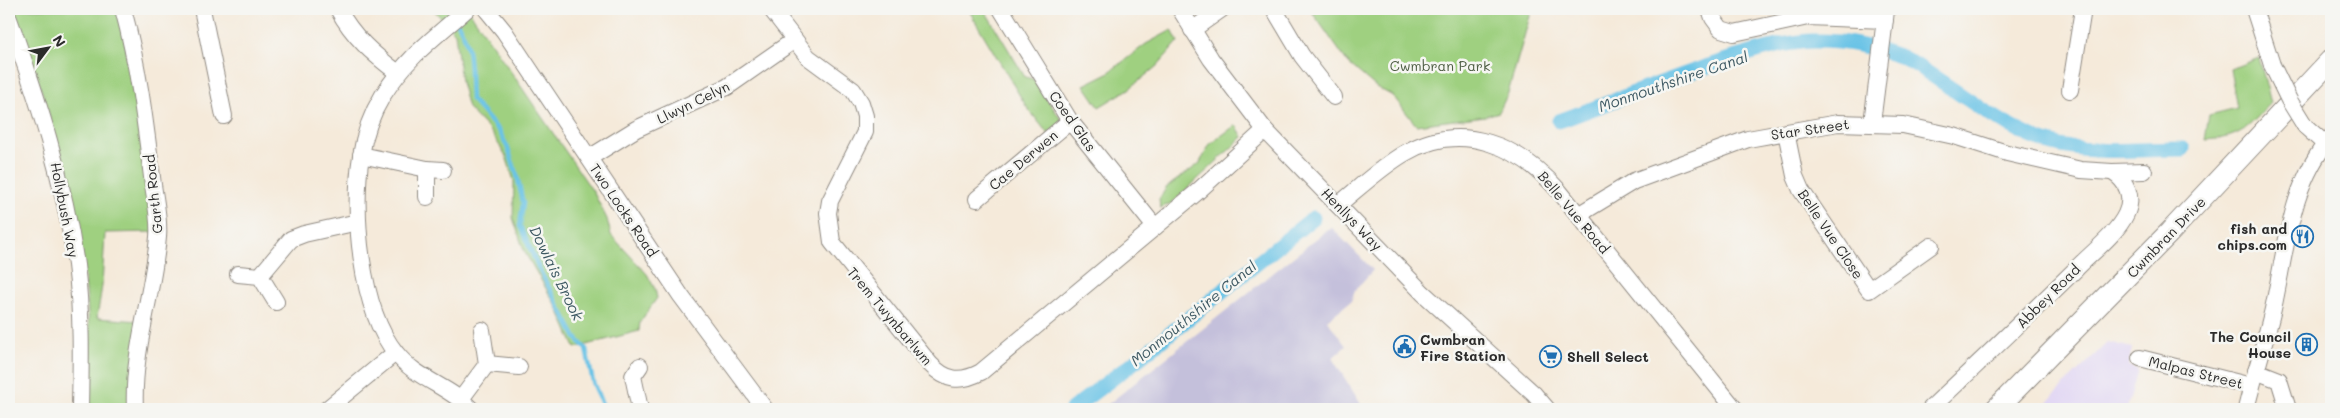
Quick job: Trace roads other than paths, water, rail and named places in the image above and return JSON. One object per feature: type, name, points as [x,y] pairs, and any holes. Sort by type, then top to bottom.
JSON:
[{"type":"main road","name":"Cwmbran Drive","points":[[1996,409],[2170,232],[2331,60]]},
{"type":"street","name":"Garth Road","points":[[123,9],[134,50],[159,234],[155,269],[141,335],[134,387],[135,409]]},
{"type":"street","points":[[202,9],[226,92],[224,116]]},
{"type":"street","points":[[338,9],[347,26],[364,47],[398,73]]},
{"type":"street","name":"Two Locks Road","points":[[486,9],[504,31],[682,296],[764,409]]},
{"type":"street","name":"Trem Twynbarlwm","points":[[772,9],[793,40],[808,57],[853,90],[861,103],[865,116],[865,132],[830,200],[828,214],[832,242],[930,364],[948,378],[958,380],[981,372],[1155,227],[1265,130]]},
{"type":"street","name":"Coed Glas","points":[[1001,9],[1070,121],[1155,227]]},
{"type":"street","name":"Henllys Way","points":[[1180,9],[1192,30],[1232,88],[1265,130],[1423,292],[1534,394],[1547,409]]},
{"type":"street","points":[[1192,30],[1222,9]]},
{"type":"street","points":[[1274,9],[1302,56],[1334,97]]},
{"type":"street","points":[[1710,9],[1713,18],[1721,29],[1734,33],[1808,17],[1885,14],[1872,123]]},
{"type":"street","points":[[2070,90],[2083,9]]},
{"type":"street","points":[[2246,409],[2298,196],[2313,161],[2328,140],[2305,126],[2289,100],[2272,66],[2254,9]]},
{"type":"street","points":[[466,10],[430,38],[398,73],[382,97],[369,123],[360,155],[357,202],[364,274],[381,329],[395,353],[417,375],[466,404],[487,364],[482,330]]},
{"type":"street","name":"Hollybush Way","points":[[9,19],[50,141],[66,208],[76,266],[81,339],[80,409]]},
{"type":"street","name":"Llwyn Celyn","points":[[589,158],[636,129],[727,87],[793,40]]},
{"type":"street","name":"Cae Derwen","points":[[977,199],[1070,121]]},
{"type":"street","name":"Star Street","points":[[1578,215],[1634,181],[1748,139],[1838,123],[1897,125],[1937,132],[2007,153],[2081,170],[2112,172],[2144,171]]},
{"type":"street","name":"Belle Vue Close","points":[[1786,132],[1795,176],[1801,190],[1869,290],[1931,246]]},
{"type":"street","name":"Belle Vue Road","points":[[1338,205],[1405,152],[1434,142],[1474,139],[1502,146],[1534,165],[1547,177],[1735,409]]},
{"type":"street","points":[[360,155],[435,170],[427,197]]},
{"type":"street","name":"Abbey Road","points":[[1930,409],[2009,335],[2118,225],[2128,208],[2129,193],[2122,180],[2112,172]]},
{"type":"street","points":[[260,276],[291,239],[304,234],[358,222]]},
{"type":"street","points":[[238,274],[260,276]]},
{"type":"street","points":[[260,276],[276,302]]},
{"type":"street","points":[[327,409],[395,353]]},
{"type":"street","name":"Malpas Street","points":[[2140,358],[2254,378],[2279,380],[2288,409]]},
{"type":"street","points":[[487,364],[519,367]]},
{"type":"street","points":[[640,366],[633,376],[640,409]]},
{"type":"waterway","name":"Dowlais Brook","points":[[457,22],[468,50],[471,99],[499,131],[507,146],[517,175],[523,203],[520,226],[540,271],[576,338],[586,349],[593,382],[606,409]]},
{"type":"waterway","name":"Monmouthshire Canal","points":[[1559,121],[1727,60],[1780,45],[1824,41],[1858,45],[1902,57],[2000,120],[2021,132],[2041,140],[2061,146],[2091,150],[2183,149]]},
{"type":"waterway","name":"Monmouthshire Canal","points":[[1072,409],[1141,357],[1313,218]]},
{"type":"place","name":"fish and chips.com","points":[[2303,236]]},
{"type":"place","name":"The Council House","points":[[2307,344]]},
{"type":"place","name":"Cwmbran Fire Station","points":[[1404,347]]},
{"type":"place","name":"Shell Select","points":[[1551,356]]},
{"type":"park label","name":"Cwmbran Park","points":[[1440,65]]}]
